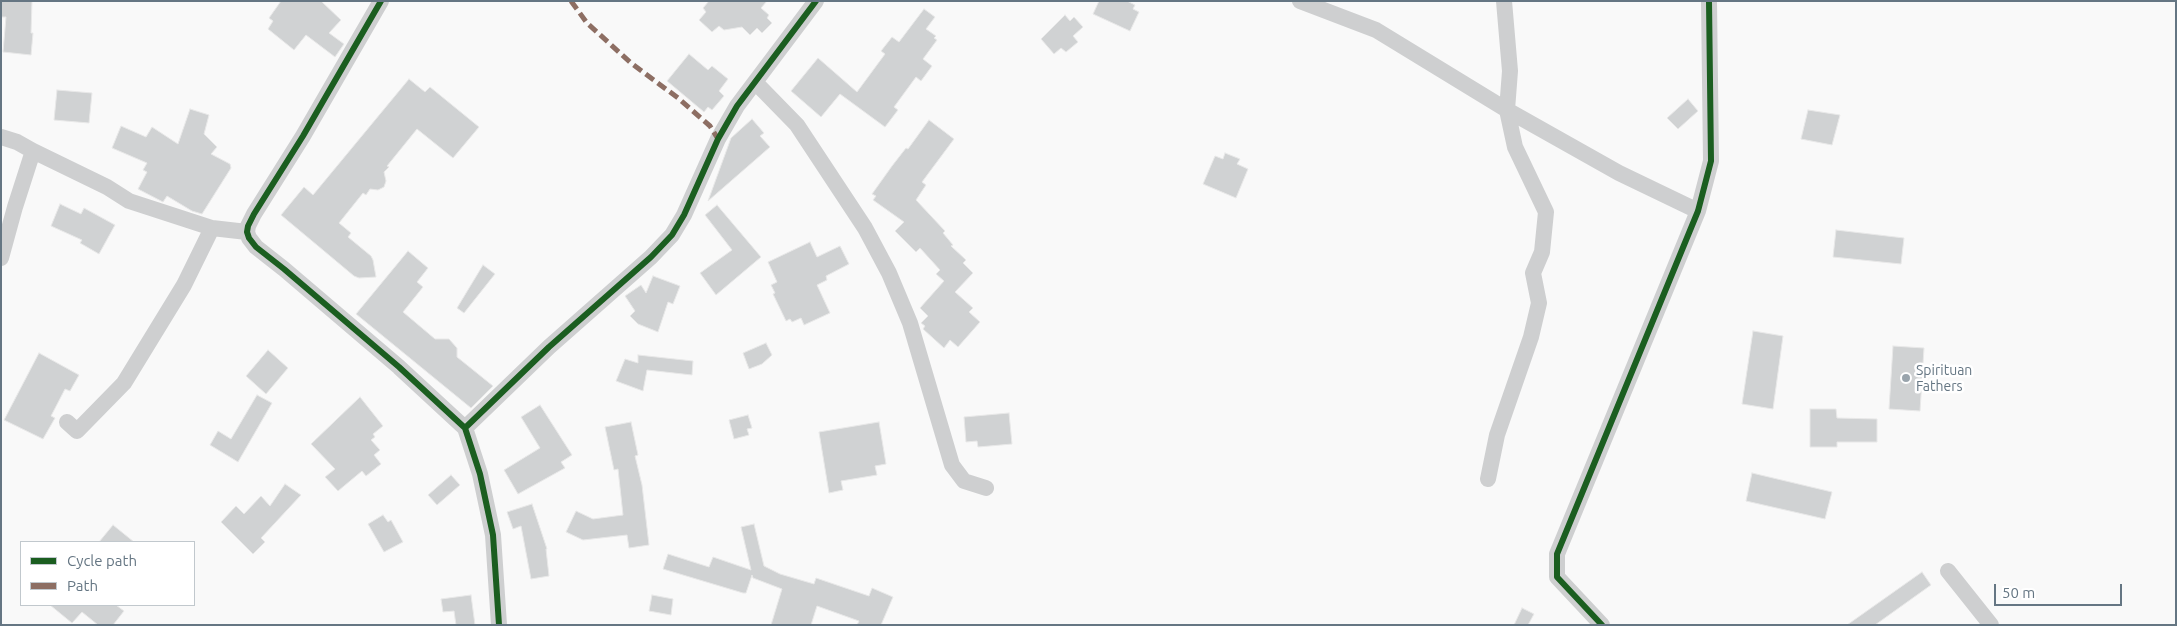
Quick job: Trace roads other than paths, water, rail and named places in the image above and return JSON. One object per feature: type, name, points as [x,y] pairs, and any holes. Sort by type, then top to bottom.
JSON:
[{"type":"street","points":[[381,1],[254,214],[247,232],[256,248],[291,274],[399,367],[465,428],[480,474],[494,536],[499,625]]},
{"type":"street","points":[[465,428],[672,235],[684,215],[718,139],[737,106],[816,1]]},
{"type":"street","points":[[1300,1],[1376,30],[1507,110],[1619,173],[1698,211]]},
{"type":"street","points":[[1488,479],[1496,435],[1531,337],[1539,303],[1533,273],[1542,252],[1546,212],[1515,147],[1507,110],[1510,71],[1504,1]]},
{"type":"street","points":[[1602,625],[1557,577],[1556,554],[1698,211],[1711,161],[1709,1]]},
{"type":"street","points":[[756,82],[797,125],[865,228],[889,273],[910,323],[952,465],[964,481],[986,488]]},
{"type":"street","points":[[1,137],[17,142],[107,187],[130,201],[212,228],[247,232]]},
{"type":"street","points":[[1,258],[33,151]]},
{"type":"street","points":[[67,422],[77,431],[124,383],[184,285],[212,228]]},
{"type":"street","points":[[1948,571],[1991,625]]},
{"type":"place","name":"Spirituan Fathers","points":[[1906,378]]}]
